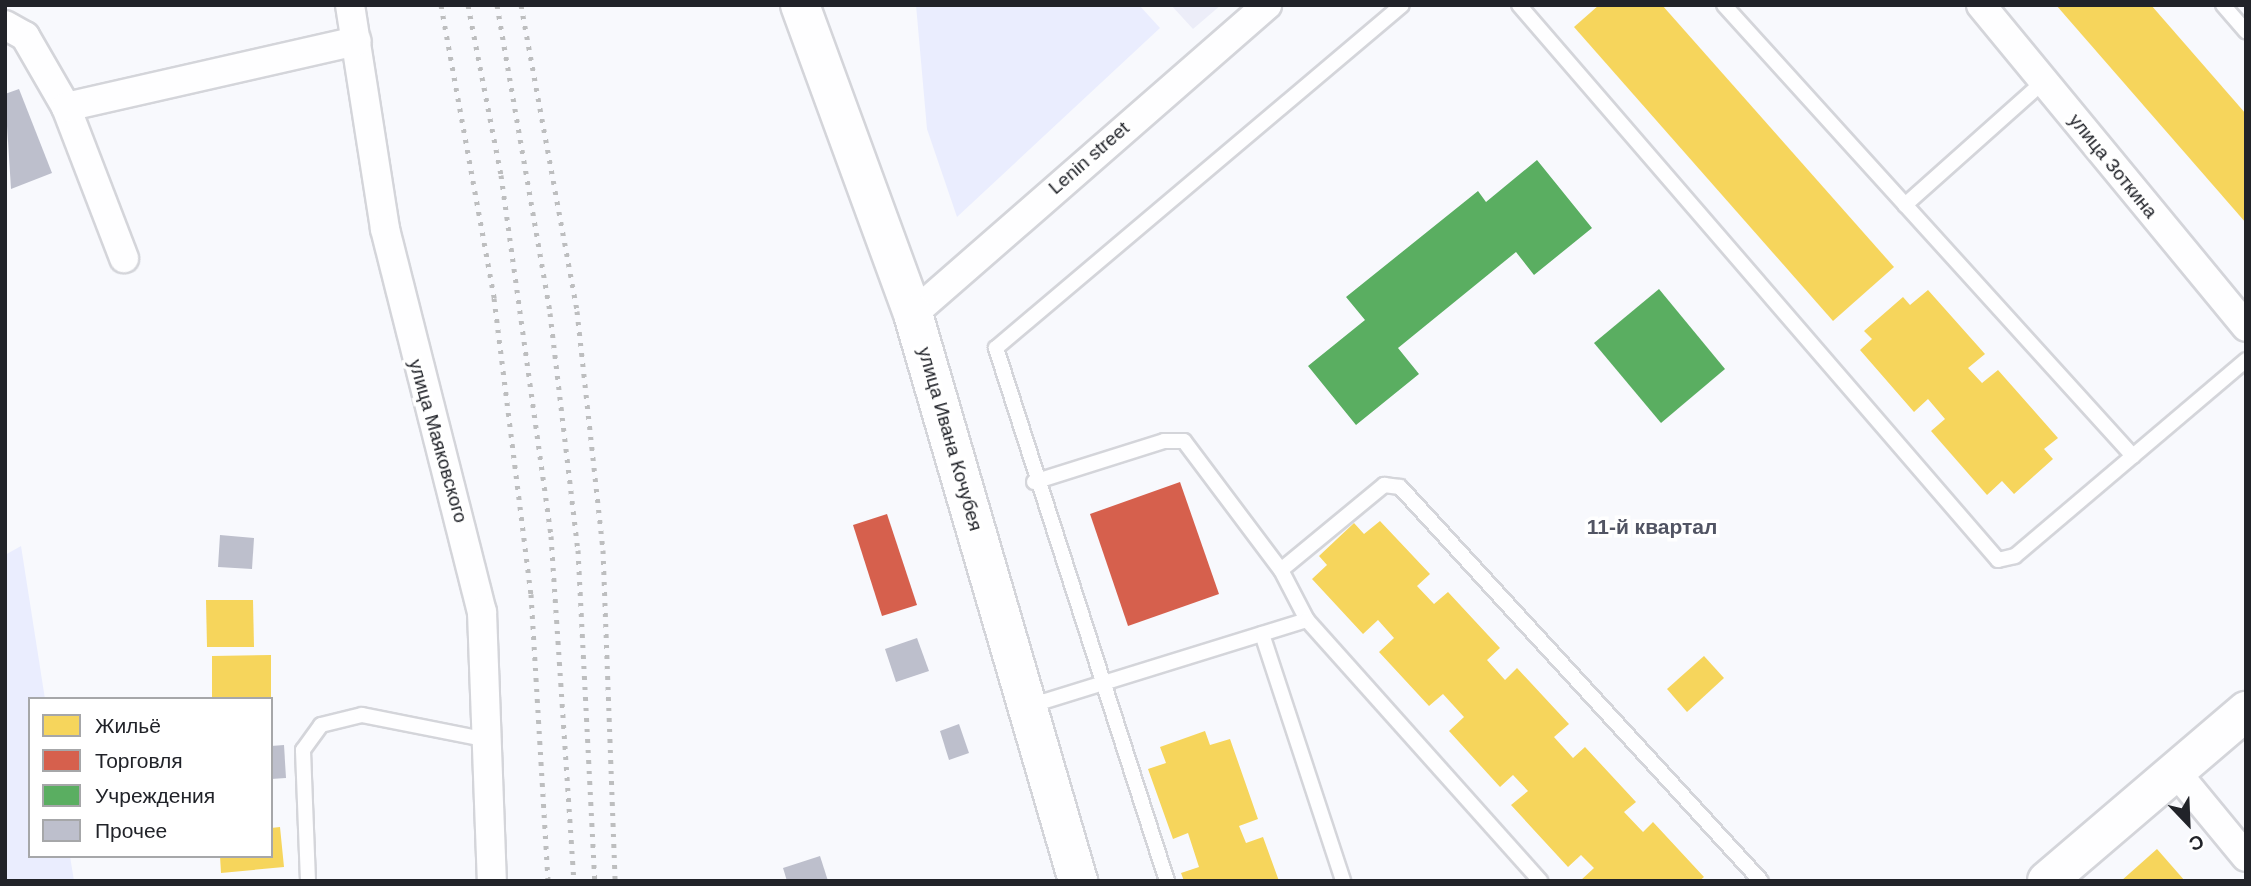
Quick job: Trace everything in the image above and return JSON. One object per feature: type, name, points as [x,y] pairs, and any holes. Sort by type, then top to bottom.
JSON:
[{"type":"street","name":"улица Маяковского","points":[[350,5],[385,229],[425,407],[477,582],[492,881]]},
{"type":"street","name":"улица Ивана Кочубея","points":[[800,5],[913,314],[1078,881]]},
{"type":"street","name":"Lenin street","points":[[913,314],[1267,5]]},
{"type":"street","name":"улица Зоткина","points":[[1981,5],[2246,327]]},
{"type":"street","points":[[5,25],[25,36],[66,107],[124,258]]},
{"type":"street","points":[[66,107],[357,41]]},
{"type":"street","points":[[2047,881],[2246,712]]},
{"type":"street","points":[[2176,772],[2246,857]]},
{"type":"lane","points":[[1167,881],[995,360],[1002,339],[1402,5]]},
{"type":"lane","points":[[1519,5],[1998,560],[2015,556],[2246,360]]},
{"type":"lane","points":[[1724,5],[2133,456]]},
{"type":"lane","points":[[2223,5],[2246,31]]},
{"type":"lane","points":[[1905,205],[2044,81]]},
{"type":"lane","points":[[1034,482],[1164,441],[1184,441],[1281,570],[1307,620],[1540,881]]},
{"type":"lane","points":[[1281,570],[1384,485],[1400,487],[1761,881]]},
{"type":"lane","points":[[1029,706],[1101,681],[1307,620]]},
{"type":"lane","points":[[1262,634],[1343,881]]},
{"type":"lane","points":[[308,881],[303,750],[321,725],[362,715],[483,739]]},
{"type":"shaded area","points":[[916,5],[1139,5],[1160,28],[957,217],[927,129]]},
{"type":"shaded area","points":[[1171,5],[1221,5],[1193,29]]},
{"type":"shaded area","points":[[21,546],[45,697],[28,697],[28,858],[70,858],[74,881],[5,881],[5,555]]},
{"type":"building: Жильё","points":[[1599,5],[1662,5],[1894,267],[1833,321],[1574,27]]},
{"type":"building: Жильё","points":[[2056,5],[2151,5],[2246,114],[2246,223]]},
{"type":"building: Жильё","points":[[1928,290],[1985,354],[1968,368],[1982,383],[1998,370],[2058,438],[2044,449],[2053,459],[2014,494],[2002,481],[1987,495],[1931,431],[1945,419],[1928,399],[1914,412],[1860,350],[1872,339],[1864,331],[1903,297],[1910,305]]},
{"type":"building: Жильё","points":[[1380,521],[1430,574],[1417,586],[1434,604],[1448,592],[1500,648],[1487,660],[1505,680],[1517,668],[1569,724],[1554,737],[1573,758],[1585,747],[1636,802],[1624,812],[1643,832],[1653,822],[1704,877],[1699,881],[1580,881],[1594,868],[1581,855],[1568,867],[1511,805],[1528,791],[1513,775],[1500,787],[1449,731],[1464,717],[1443,694],[1429,706],[1379,652],[1394,638],[1378,620],[1363,634],[1312,579],[1327,565],[1319,556],[1354,523],[1364,534]]},
{"type":"building: Жильё","points":[[206,600],[253,600],[254,647],[207,647]]},
{"type":"building: Жильё","points":[[271,655],[271,697],[212,697],[212,656]]},
{"type":"building: Жильё","points":[[1704,656],[1724,678],[1687,712],[1667,689]]},
{"type":"building: Жильё","points":[[1205,731],[1210,745],[1230,739],[1258,819],[1239,826],[1246,843],[1263,837],[1279,881],[1184,881],[1181,873],[1199,867],[1188,833],[1173,839],[1148,769],[1166,763],[1160,747]]},
{"type":"building: Жильё","points":[[280,827],[284,867],[221,873],[220,858],[273,858],[273,828]]},
{"type":"building: Жильё","points":[[2157,849],[2185,881],[2121,881]]},
{"type":"building: Торговля","points":[[1180,482],[1219,594],[1128,626],[1090,514]]},
{"type":"building: Торговля","points":[[887,514],[917,605],[882,616],[853,525]]},
{"type":"building: Учреждения","points":[[1537,160],[1592,228],[1534,275],[1516,252],[1398,348],[1419,374],[1356,425],[1308,366],[1365,320],[1346,297],[1478,191],[1486,202]]},
{"type":"building: Учреждения","points":[[1659,289],[1725,369],[1661,423],[1594,343]]},
{"type":"building: Прочее","points":[[19,89],[52,173],[11,189],[5,94]]},
{"type":"building: Прочее","points":[[220,535],[254,538],[252,569],[218,567]]},
{"type":"building: Прочее","points":[[917,638],[929,671],[896,682],[885,649]]},
{"type":"building: Прочее","points":[[959,724],[969,753],[949,760],[940,731]]},
{"type":"building: Прочее","points":[[284,745],[286,778],[273,779],[273,746]]},
{"type":"building: Прочее","points":[[820,856],[828,881],[787,881],[783,868]]},
{"type":"railway","points":[[441,5],[494,298],[531,594],[548,881]]},
{"type":"railway","points":[[468,5],[501,175],[551,536],[574,881]]},
{"type":"railway","points":[[497,5],[550,313],[578,550],[595,881]]},
{"type":"railway","points":[[521,5],[577,311],[603,550],[615,881]]},
{"type":"district","name":"11-й квартал","points":[[1652,527]]}]
